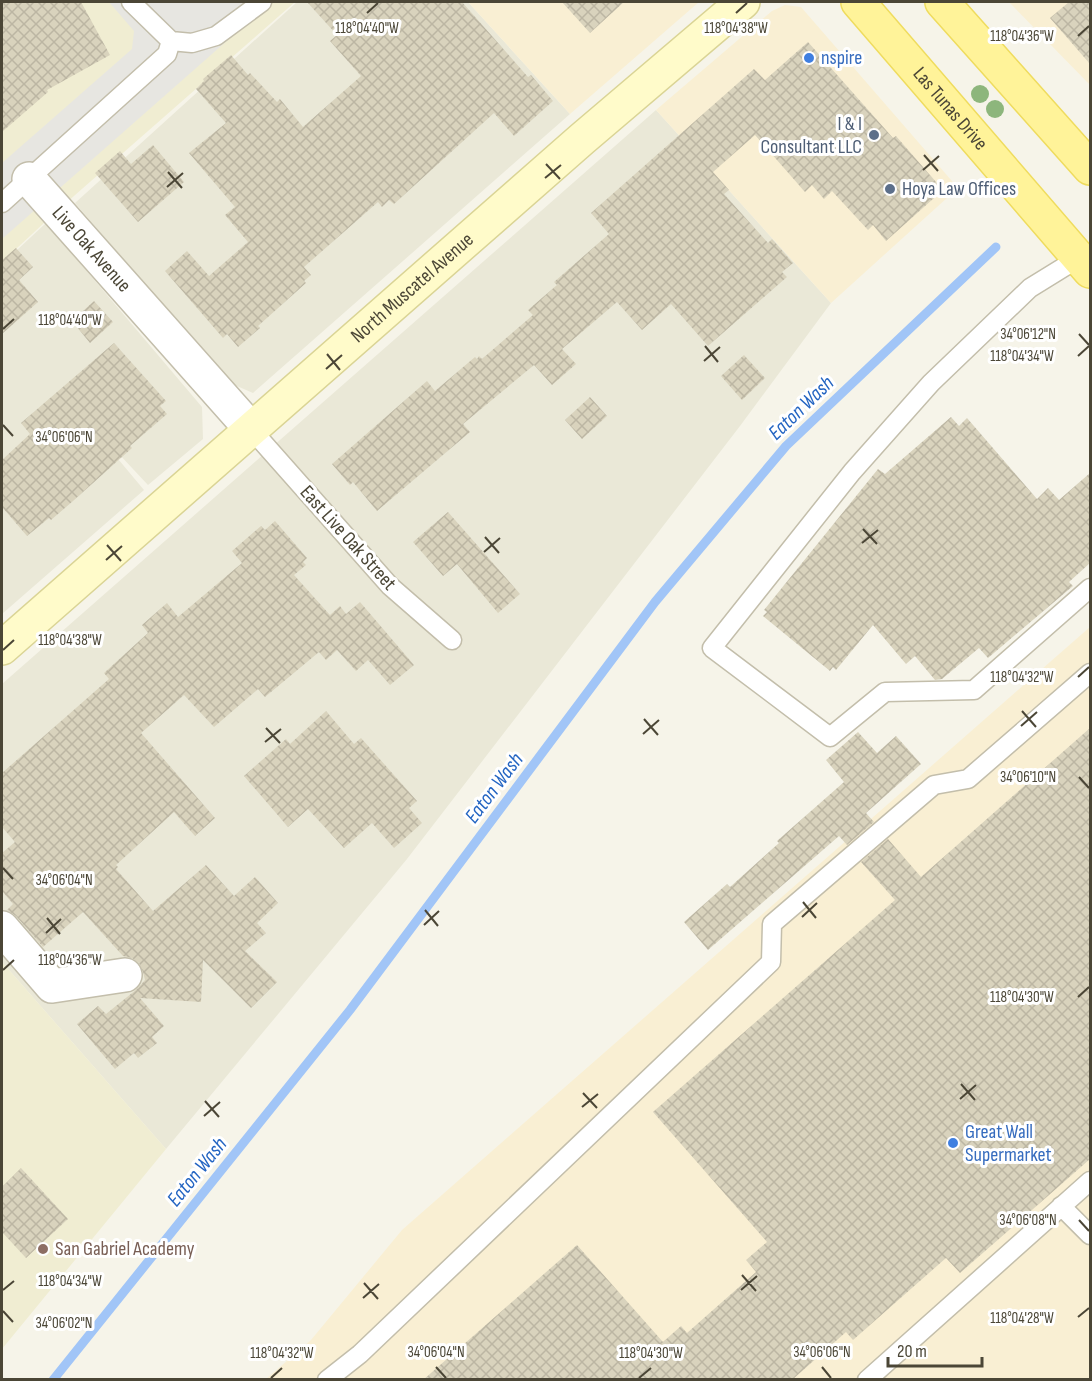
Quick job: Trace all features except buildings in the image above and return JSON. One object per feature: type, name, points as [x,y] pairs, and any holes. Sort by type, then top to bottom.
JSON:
[{"type":"main road","name":"Las Tunas Drive","points":[[858,2],[1001,167],[1082,256]]},
{"type":"main road","points":[[942,2],[1090,168]]},
{"type":"street","name":"North Muscatel Avenue","points":[[2,648],[564,155],[743,2]]},
{"type":"street","name":"Live Oak Avenue","points":[[29,179],[251,429]]},
{"type":"street","points":[[2,928],[52,986],[125,975]]},
{"type":"lane","points":[[131,2],[171,41],[192,43],[216,36],[262,2]]},
{"type":"lane","points":[[2,203],[167,54],[171,41]]},
{"type":"lane","points":[[1082,256],[1030,288],[931,382],[852,472],[712,648],[830,737],[885,693],[974,690],[1090,588]]},
{"type":"lane","name":"East Live Oak Street","points":[[251,429],[390,586],[452,640]]},
{"type":"lane","points":[[327,1380],[360,1354],[771,962],[772,924],[934,785],[969,779],[1090,673]]},
{"type":"lane","points":[[867,1380],[1090,1181]]},
{"type":"lane","points":[[1061,1206],[1090,1235]]},
{"type":"shaded area","points":[[2,2],[295,2],[2,262]]},
{"type":"shaded area","points":[[109,2],[271,2],[2,239],[2,163],[132,49],[134,31]]},
{"type":"shaded area","points":[[297,2],[468,2],[570,114],[253,393],[230,383],[75,203]]},
{"type":"shaded area","points":[[468,2],[699,2],[570,114]]},
{"type":"shaded area","points":[[1009,2],[1090,2],[1090,85]]},
{"type":"shaded area","points":[[785,5],[801,7],[958,188],[831,303],[656,110],[772,11]]},
{"type":"shaded area","points":[[656,110],[831,303],[740,426],[407,859],[166,1149],[2,962],[2,684]]},
{"type":"shaded area","points":[[46,223],[202,407],[203,439],[148,485],[72,404],[144,490],[2,614],[2,264]]},
{"type":"shaded area","points":[[1090,627],[1090,1379],[265,1380],[311,1340],[402,1230]]},
{"type":"shaded area","name":"San Gabriel Academy","points":[[2,962],[166,1149],[2,1349]]},
{"type":"waterway","name":"Eaton Wash","points":[[53,1380],[350,1010],[655,602],[786,446],[996,247]]},
{"type":"place","name":"nspire","points":[[809,58]]},
{"type":"place","name":"I & I Consultant LLC","points":[[874,135]]},
{"type":"place","name":"Hoya Law Offices","points":[[890,189]]},
{"type":"place","name":"Great Wall Supermarket","points":[[953,1143]]},
{"type":"place","name":"San Gabriel Academy","points":[[43,1249]]}]
